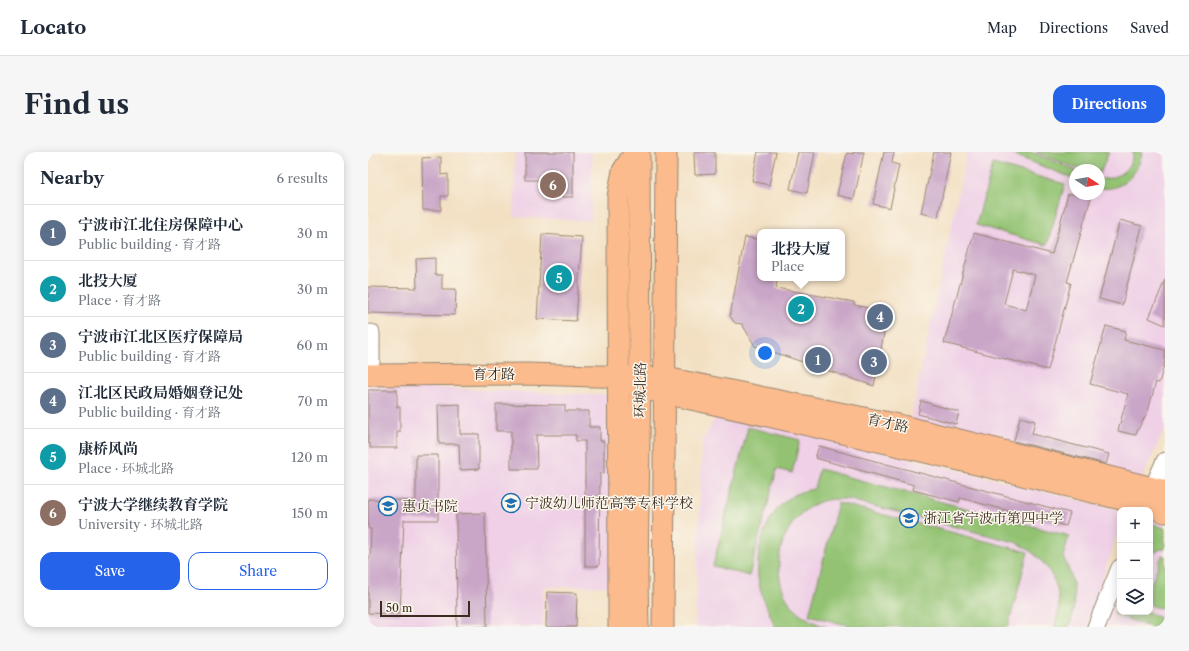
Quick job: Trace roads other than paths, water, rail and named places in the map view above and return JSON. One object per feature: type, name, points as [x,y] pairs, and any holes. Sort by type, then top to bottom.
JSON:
[{"type":"main road","points":[[619,627],[618,198],[623,171],[635,152]]},
{"type":"main road","name":"环城北路","points":[[638,627],[637,577],[640,382],[639,152]]},
{"type":"main road","name":"环城北路","points":[[663,627],[669,389],[666,152]]},
{"type":"main road","name":"育才路","points":[[369,375],[619,375],[640,382],[931,452],[1151,498],[1165,512]]},
{"type":"main road","points":[[669,389],[676,627]]},
{"type":"street","points":[[369,375],[371,333]]},
{"type":"street","points":[[1151,498],[1165,461]]},
{"type":"street","points":[[1096,627],[1117,575]]},
{"type":"place","name":"宁波大学继续教育学院","points":[[553,185]]},
{"type":"place","name":"康桥风尚","points":[[559,278]]},
{"type":"place","name":"北投大厦","points":[[801,309]]},
{"type":"place","name":"江北区民政局婚姻登记处","points":[[880,317]]},
{"type":"place","name":"宁波市江北住房保障中心","points":[[818,360]]},
{"type":"place","name":"宁波市江北区医疗保障局","points":[[874,362]]},
{"type":"place","name":"宁波幼儿师范高等专科学校","points":[[511,503]]},
{"type":"place","name":"惠贞书院","points":[[388,506]]},
{"type":"place","name":"浙江省宁波市第四中学","points":[[909,518]]}]
